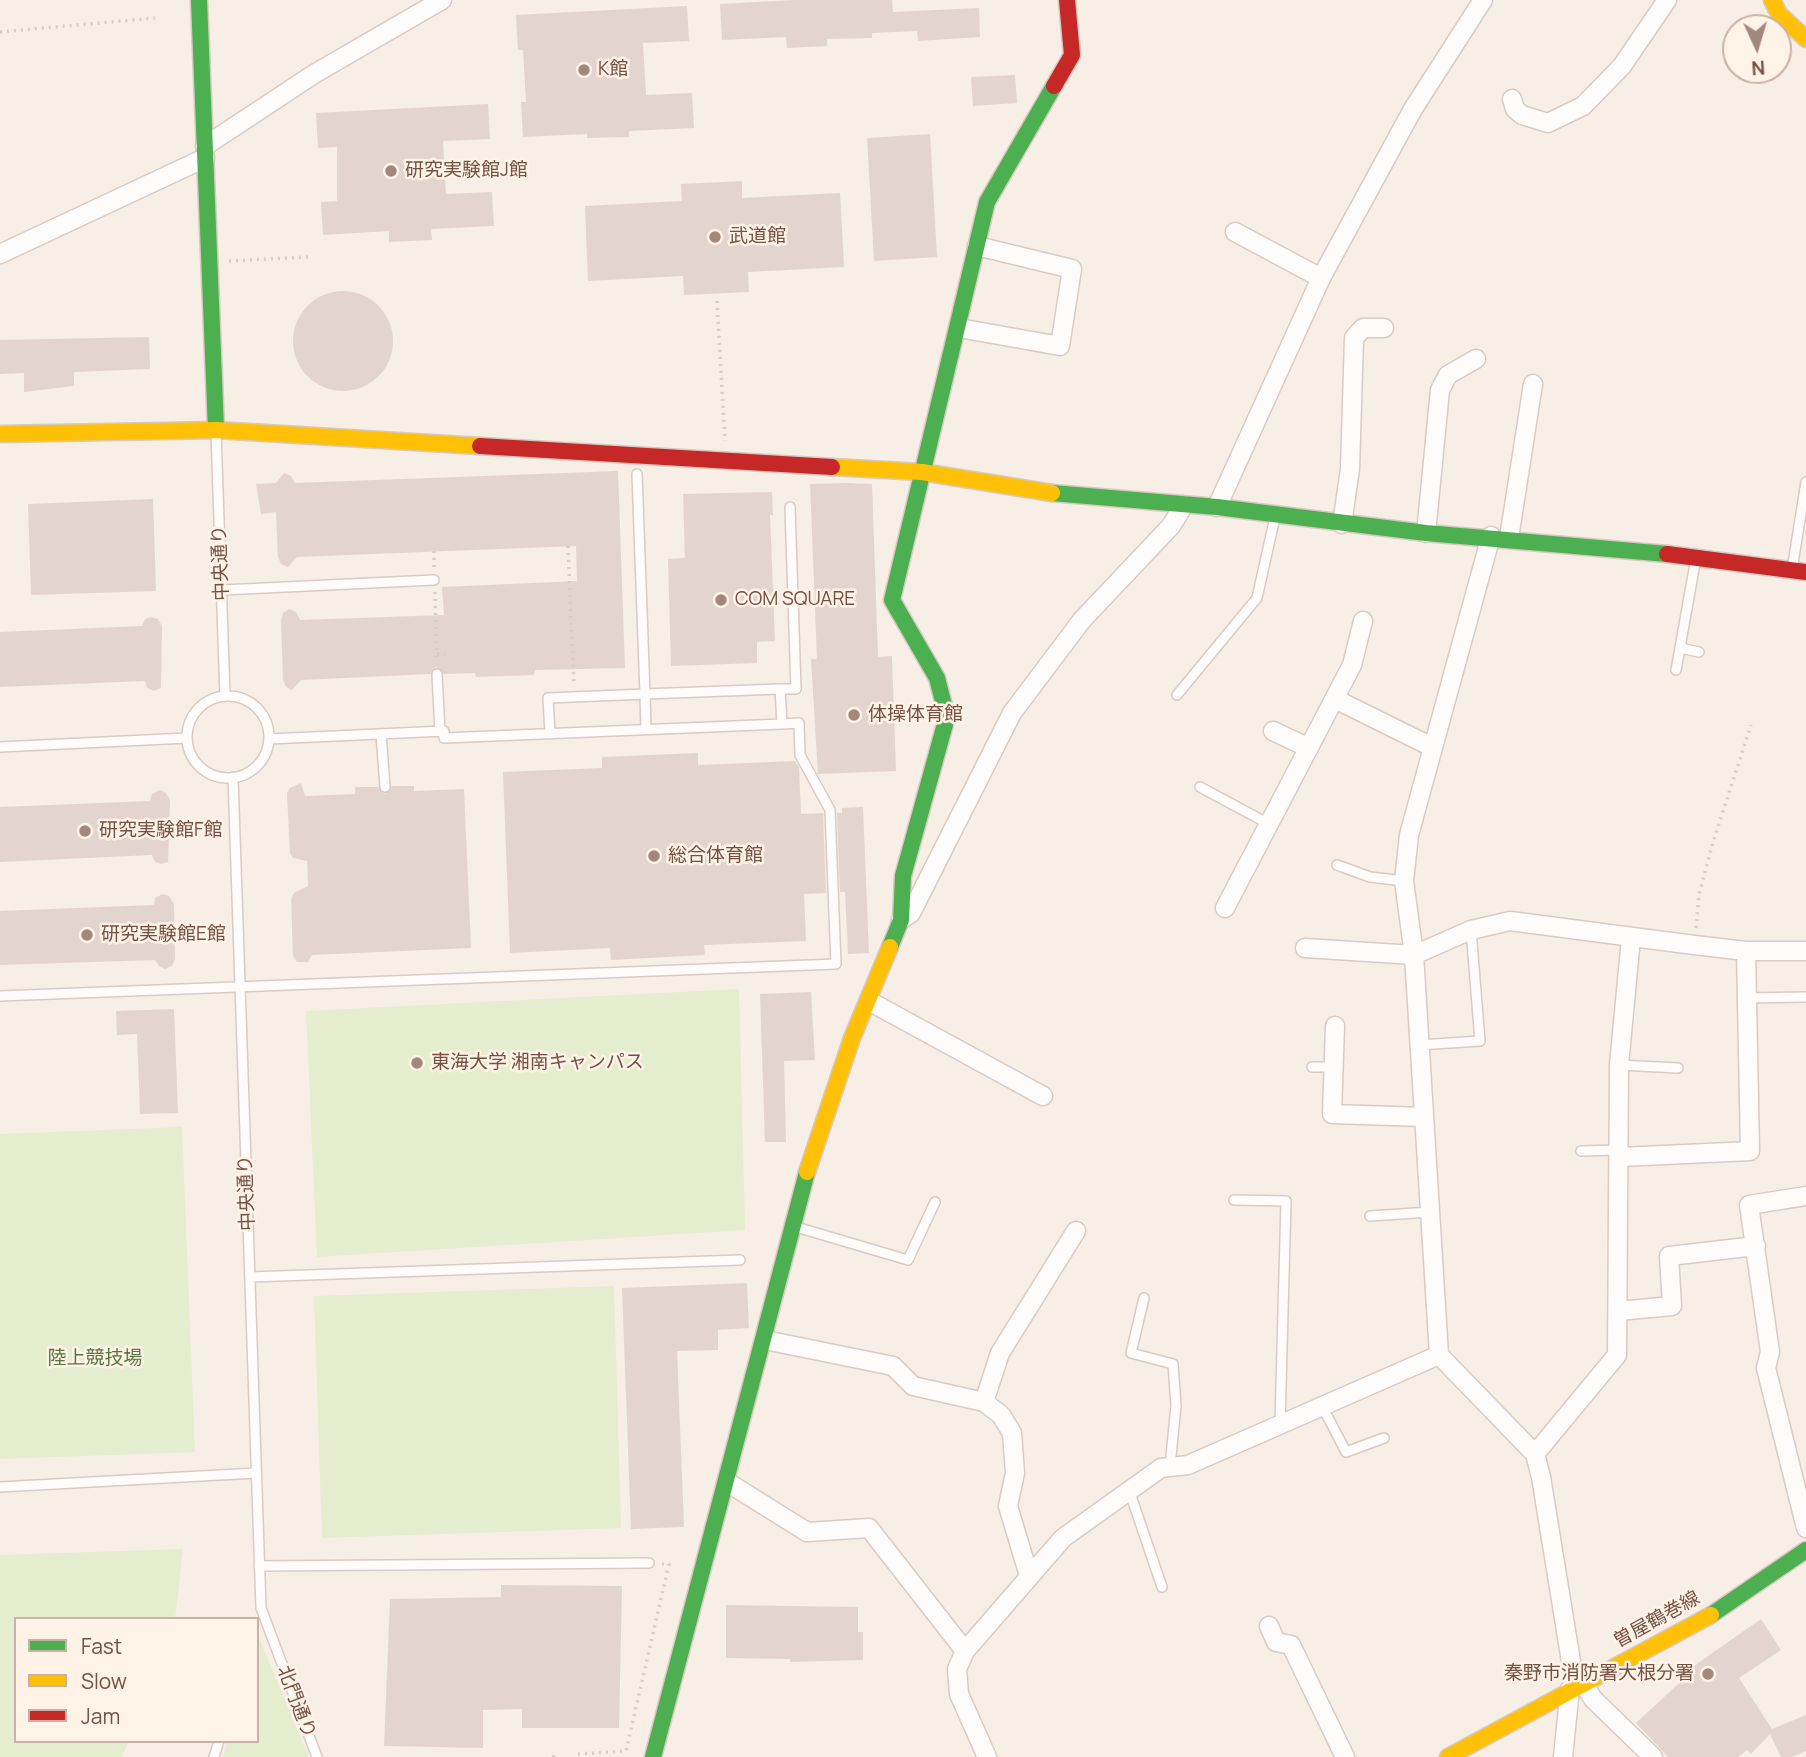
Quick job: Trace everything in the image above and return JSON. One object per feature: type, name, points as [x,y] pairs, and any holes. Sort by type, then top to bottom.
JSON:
[{"type":"street","points":[[199,0],[216,430]]},
{"type":"street","points":[[0,254],[205,152],[314,74],[442,0]]},
{"type":"street","points":[[653,1757],[813,1151],[901,920],[903,876],[936,766],[947,717],[937,678],[892,600],[987,202],[1072,55],[1067,0]]},
{"type":"street","points":[[1217,507],[1321,278],[1413,109],[1483,0]]},
{"type":"street","points":[[1512,99],[1515,109],[1522,115],[1548,123],[1583,106],[1622,66],[1667,0]]},
{"type":"street","points":[[1772,0],[1779,14],[1806,39]]},
{"type":"street","points":[[1235,232],[1321,278]]},
{"type":"street","points":[[959,328],[1060,346],[1072,269],[977,246]]},
{"type":"street","points":[[1342,524],[1350,469],[1354,338],[1363,328],[1384,328]]},
{"type":"street","points":[[1426,533],[1440,390],[1448,375],[1476,359]]},
{"type":"street","points":[[1533,384],[1500,537],[1433,747],[1409,835],[1404,881],[1414,955],[1440,1355],[1535,1454],[1576,1686],[1563,1757]]},
{"type":"street","points":[[0,433],[216,430],[922,472],[1052,493],[1217,507],[1426,533],[1500,537],[1696,557],[1799,571]]},
{"type":"street","points":[[901,920],[911,912],[1012,713],[1082,620],[1171,526],[1184,505]]},
{"type":"street","points":[[1225,908],[1352,665],[1363,621]]},
{"type":"street","points":[[1335,699],[1433,747]]},
{"type":"street","points":[[1273,731],[1309,748]]},
{"type":"street","points":[[1305,948],[1414,955],[1471,930],[1510,921],[1631,939],[1746,950],[1806,951]]},
{"type":"street","points":[[1535,1454],[1617,1355],[1621,1153],[1619,1065],[1631,939]]},
{"type":"street","points":[[1621,1153],[1750,1152],[1746,950]]},
{"type":"street","points":[[869,1000],[1043,1096]]},
{"type":"street","points":[[1335,1026],[1332,1114],[1424,1117]]},
{"type":"street","points":[[1806,1196],[1749,1205],[1770,1352],[1766,1368],[1806,1528]]},
{"type":"street","points":[[984,1402],[1000,1353],[1076,1231]]},
{"type":"street","points":[[1618,1311],[1672,1306],[1669,1256],[1756,1246]]},
{"type":"street","points":[[765,1340],[892,1366],[913,1386],[984,1402],[1001,1415],[1012,1433],[1015,1473],[1008,1506],[1029,1576]]},
{"type":"street","points":[[987,1757],[959,1694],[957,1669],[965,1651],[1063,1538],[1130,1493],[1161,1468],[1188,1465],[1440,1355]]},
{"type":"street","points":[[727,1482],[807,1532],[869,1528],[965,1651]]},
{"type":"street","name":"曽屋鶴巻線","points":[[1448,1757],[1576,1686],[1698,1623],[1806,1549]]},
{"type":"street","points":[[1269,1626],[1276,1642],[1291,1644],[1345,1757]]},
{"type":"street","points":[[1576,1686],[1653,1757]]},
{"type":"lane","name":"中央通り","points":[[216,430],[225,696]]},
{"type":"lane","points":[[638,474],[646,729]]},
{"type":"lane","points":[[1799,571],[1806,482]]},
{"type":"lane","points":[[550,734],[548,698],[796,689],[790,507]]},
{"type":"lane","points":[[1177,695],[1257,598],[1275,516]]},
{"type":"lane","points":[[1676,670],[1696,557]]},
{"type":"lane","points":[[222,590],[435,580]]},
{"type":"lane","points":[[1680,648],[1699,652]]},
{"type":"lane","points":[[437,674],[440,732]]},
{"type":"lane","points":[[780,689],[782,724]]},
{"type":"lane","points":[[225,696],[250,702],[260,710],[266,722],[269,739],[261,761],[251,771],[233,778],[211,775],[199,766],[190,755],[187,738],[193,715],[202,705],[225,696]]},
{"type":"lane","points":[[0,996],[836,964],[830,810],[800,755],[799,723],[444,738],[444,731],[269,739]]},
{"type":"lane","points":[[381,734],[384,787]]},
{"type":"lane","points":[[0,747],[187,738]]},
{"type":"lane","name":"中央通り","points":[[233,778],[261,1608]]},
{"type":"lane","points":[[1200,787],[1269,824]]},
{"type":"lane","points":[[1337,865],[1370,877],[1404,881]]},
{"type":"lane","points":[[1419,1045],[1480,1041],[1471,930]]},
{"type":"lane","points":[[1746,998],[1806,997]]},
{"type":"lane","points":[[1619,1065],[1678,1068]]},
{"type":"lane","points":[[1312,1067],[1334,1067]]},
{"type":"lane","points":[[1581,1151],[1621,1153]]},
{"type":"lane","points":[[1234,1199],[1286,1201],[1280,1423]]},
{"type":"lane","points":[[794,1226],[908,1260],[935,1202]]},
{"type":"lane","points":[[1370,1216],[1430,1212]]},
{"type":"lane","points":[[250,1277],[740,1260]]},
{"type":"lane","points":[[1144,1298],[1131,1353],[1173,1364],[1176,1406],[1170,1466]]},
{"type":"lane","points":[[1322,1406],[1346,1452],[1384,1438]]},
{"type":"lane","points":[[0,1487],[256,1473]]},
{"type":"lane","points":[[1130,1493],[1162,1587]]},
{"type":"lane","points":[[259,1566],[649,1563]]},
{"type":"lane","points":[[258,1617],[261,1608]]},
{"type":"lane","name":"北門通り","points":[[261,1608],[317,1757]]},
{"type":"path","points":[[0,32],[155,18]]},
{"type":"path","points":[[209,262],[308,257]]},
{"type":"path","points":[[717,301],[726,461]]},
{"type":"path","points":[[568,546],[574,697]]},
{"type":"path","points":[[433,551],[434,647],[437,654],[437,674]]},
{"type":"path","points":[[437,654],[446,654]]},
{"type":"path","points":[[1694,945],[1699,895],[1713,842],[1751,725]]},
{"type":"path","points":[[578,1754],[626,1751],[669,1564],[649,1563]]},
{"type":"green space","points":[[739,989],[745,1230],[317,1257],[306,1011]]},
{"type":"green space","name":"陸上競技場","points":[[182,1127],[195,1452],[0,1459],[0,1134]]},
{"type":"green space","points":[[614,1286],[621,1528],[322,1538],[314,1296]]},
{"type":"green space","points":[[183,1549],[175,1617],[14,1617],[14,1743],[128,1743],[122,1757],[0,1757],[0,1555]]},
{"type":"green space","points":[[259,1638],[309,1757],[223,1757],[226,1743],[259,1743]]},
{"type":"building","points":[[794,0],[892,0],[893,12],[979,8],[980,37],[918,41],[917,31],[872,33],[872,38],[827,39],[827,46],[787,48],[786,37],[722,40],[720,4]]},
{"type":"building","name":"K館","points":[[687,6],[689,41],[643,43],[646,95],[692,93],[694,128],[629,131],[629,137],[587,138],[587,134],[523,137],[521,102],[526,102],[523,50],[518,50],[516,15]]},
{"type":"building","points":[[1015,75],[1017,103],[973,106],[971,77]]},
{"type":"building","name":"研究実験館J館","points":[[488,104],[490,139],[443,141],[446,194],[492,192],[494,226],[431,229],[432,240],[389,242],[389,231],[323,235],[321,202],[337,201],[337,147],[318,148],[316,113]]},
{"type":"building","points":[[930,134],[937,257],[874,261],[867,138]]},
{"type":"building","name":"武道館","points":[[742,181],[742,198],[840,193],[844,267],[748,272],[749,292],[684,295],[683,276],[588,281],[585,206],[682,201],[681,184]]},
{"type":"building","points":[[343,291],[362,295],[378,306],[389,322],[393,341],[389,360],[378,376],[362,387],[343,391],[324,387],[308,376],[297,360],[293,341],[297,322],[308,306],[324,295]]},
{"type":"building","points":[[149,337],[150,369],[74,372],[74,386],[24,392],[24,373],[0,374],[0,340]]},
{"type":"building","points":[[618,471],[625,668],[535,670],[534,675],[476,677],[475,673],[444,674],[436,667],[430,674],[301,680],[292,690],[286,687],[283,680],[281,621],[283,613],[289,609],[296,612],[300,620],[444,615],[442,587],[577,581],[576,546],[297,557],[288,567],[281,564],[278,557],[276,512],[261,514],[256,484],[276,483],[284,473],[291,476],[295,483]]},
{"type":"building","points":[[810,484],[872,484],[878,657],[892,656],[896,771],[818,774],[811,659],[817,659]]},
{"type":"building","name":"COM SQUARE","points":[[772,492],[773,515],[770,515],[775,641],[757,642],[757,663],[671,666],[668,559],[685,558],[683,494]]},
{"type":"building","points":[[153,499],[156,591],[31,595],[28,504]]},
{"type":"building","points":[[145,619],[158,619],[162,626],[161,688],[154,691],[147,688],[145,681],[0,687],[0,632],[142,626]]},
{"type":"building","name":"総合体育館","points":[[698,753],[698,765],[795,761],[799,767],[801,814],[823,813],[826,893],[804,894],[806,941],[704,945],[705,955],[611,960],[610,948],[510,953],[503,772],[602,768],[602,757]]},
{"type":"building","points":[[301,783],[305,796],[355,794],[355,787],[378,787],[385,794],[392,786],[414,786],[414,791],[464,789],[471,948],[312,955],[308,962],[297,962],[293,956],[291,899],[294,893],[308,886],[307,861],[293,858],[290,853],[287,793],[290,788]]},
{"type":"building","name":"研究実験館F館","points":[[160,790],[166,793],[170,800],[168,862],[155,862],[152,855],[0,862],[0,807],[150,801],[152,794]]},
{"type":"building","points":[[863,807],[869,953],[848,954],[845,892],[840,892],[837,813],[842,813],[842,808]]},
{"type":"building","name":"研究実験館E館","points":[[163,894],[169,896],[174,904],[175,959],[172,966],[165,969],[155,960],[0,965],[0,911],[154,905],[155,898]]},
{"type":"building","points":[[811,992],[815,1060],[784,1061],[786,1142],[765,1142],[760,994]]},
{"type":"building","points":[[174,1009],[178,1113],[140,1114],[137,1034],[117,1035],[116,1011]]},
{"type":"building","points":[[747,1283],[749,1328],[718,1330],[718,1350],[677,1351],[684,1527],[631,1529],[622,1288]]},
{"type":"building","points":[[501,1585],[622,1586],[619,1728],[522,1728],[522,1709],[483,1710],[483,1748],[384,1746],[390,1599],[501,1597]]},
{"type":"building","points":[[726,1605],[858,1607],[858,1632],[863,1632],[863,1660],[791,1662],[790,1659],[726,1658]]},
{"type":"building","points":[[1761,1619],[1781,1650],[1739,1678],[1772,1729],[1806,1715],[1806,1751],[1792,1757],[1781,1757],[1770,1734],[1751,1754],[1747,1750],[1738,1757],[1668,1757],[1636,1723],[1690,1673],[1688,1670]]},
{"type":"traffic: fast","points":[[199,0],[216,430]]},
{"type":"traffic: fast","points":[[890,947],[901,920],[903,876],[947,717],[937,678],[892,600],[987,202],[1054,86]]},
{"type":"traffic: fast","points":[[1052,493],[1217,507],[1426,533],[1667,554]]},
{"type":"traffic: fast","points":[[653,1757],[807,1172]]},
{"type":"traffic: fast","points":[[1711,1615],[1806,1550]]},
{"type":"traffic: slow","points":[[1772,0],[1779,14],[1806,39]]},
{"type":"traffic: slow","points":[[0,434],[216,430],[480,446]]},
{"type":"traffic: slow","points":[[832,467],[922,472],[1052,493]]},
{"type":"traffic: slow","points":[[807,1172],[852,1038],[890,947]]},
{"type":"traffic: slow","points":[[1448,1757],[1711,1615]]},
{"type":"traffic: jam","points":[[1054,86],[1072,55],[1067,0]]},
{"type":"traffic: jam","points":[[480,446],[832,467]]},
{"type":"traffic: jam","points":[[1667,554],[1806,572]]},
{"type":"place","name":"K館","points":[[584,70]]},
{"type":"place","name":"研究実験館J館","points":[[391,171]]},
{"type":"place","name":"武道館","points":[[715,237]]},
{"type":"place","name":"COM SQUARE","points":[[721,600]]},
{"type":"place","name":"体操体育館","points":[[854,715]]},
{"type":"place","name":"研究実験館F館","points":[[85,831]]},
{"type":"place","name":"総合体育館","points":[[654,856]]},
{"type":"place","name":"研究実験館E館","points":[[87,935]]},
{"type":"place","name":"東海大学 湘南キャンパス","points":[[417,1063]]},
{"type":"place","name":"秦野市消防署大根分署","points":[[1708,1674]]}]
